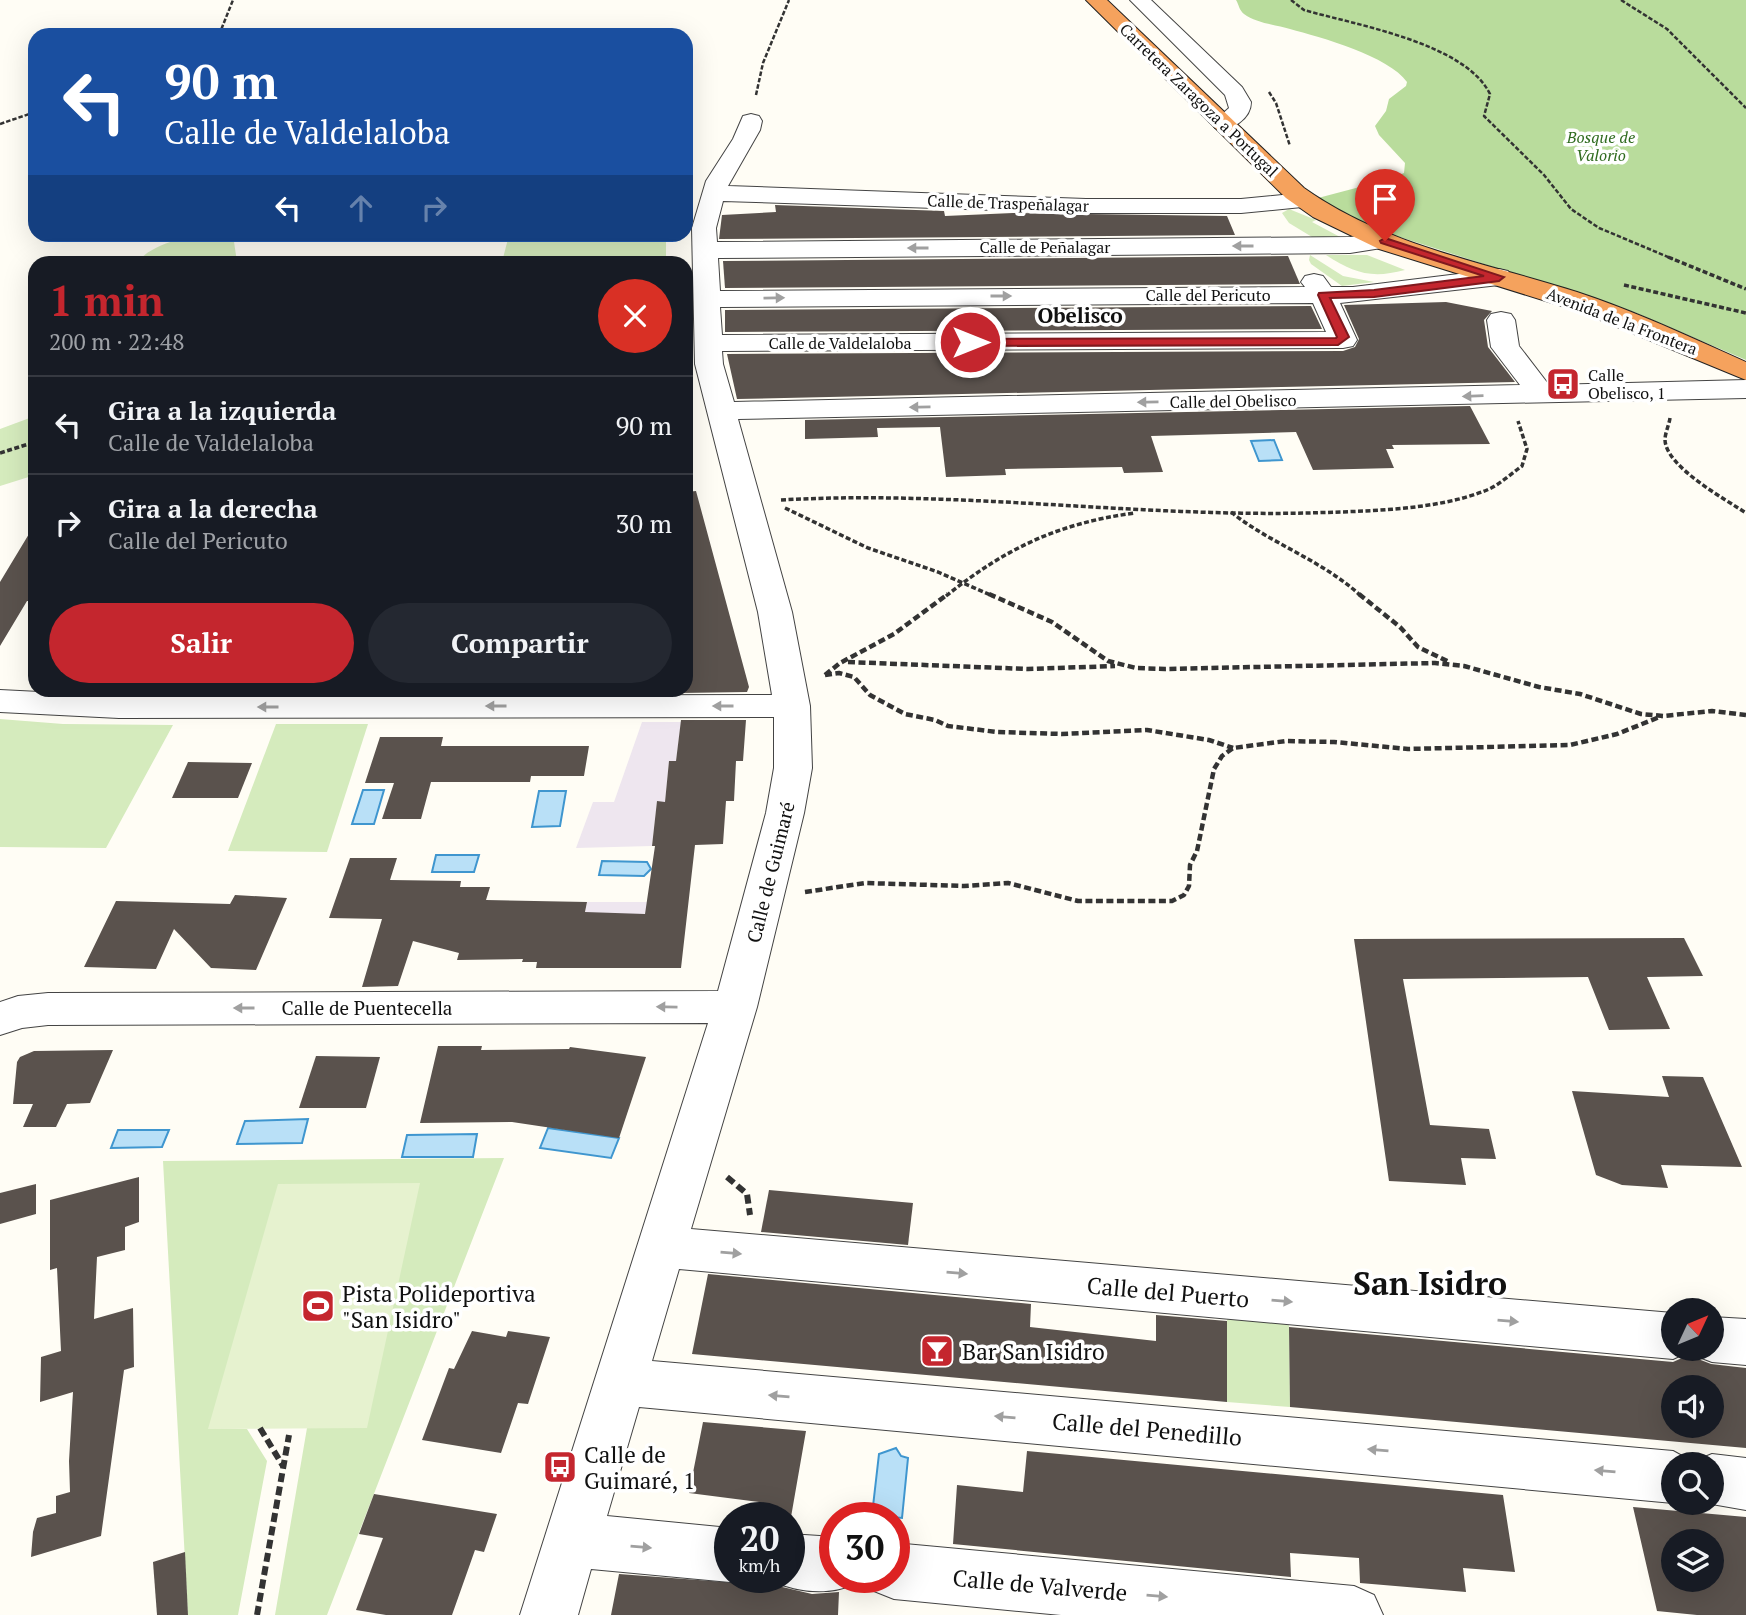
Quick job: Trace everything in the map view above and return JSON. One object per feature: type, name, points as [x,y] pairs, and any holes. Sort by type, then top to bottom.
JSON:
[{"type":"highway","name":"Carretera Zaragoza a Portugal","points":[[1096,0],[1302,200]]},
{"type":"highway","name":"Avenida de la Frontera","points":[[1302,200],[1338,222],[1385,241],[1624,318],[1746,372]]},
{"type":"street","points":[[1140,0],[1234,92],[1240,102],[1240,110],[1223,123]]},
{"type":"street","name":"Calle de Guimaré","points":[[549,1615],[735,1007],[790,789],[794,749],[806,694],[706,387],[708,343],[699,287],[704,228],[709,219],[713,193],[746,138],[751,121]]},
{"type":"street","name":"Calle de Traspeñalagar","points":[[713,193],[1095,206],[1264,204],[1302,200]]},
{"type":"street","points":[[1264,204],[1280,225],[1297,237],[1303,246]]},
{"type":"street","name":"Calle de Peñalagar","points":[[704,250],[1303,246],[1385,241]]},
{"type":"street","name":"Calle del Pericuto","points":[[699,287],[1319,289],[1374,293],[1499,277]]},
{"type":"street","name":"Calle de Valdelaloba","points":[[708,343],[1343,340],[1319,289]]},
{"type":"street","points":[[1501,320],[1505,347],[1541,394]]},
{"type":"street","name":"Calle del Obelisco","points":[[706,387],[1506,395],[1746,389]]},
{"type":"street","points":[[693,695],[806,694]]},
{"type":"street","points":[[0,701],[292,697]]},
{"type":"street","name":"Calle de Puentecella","points":[[0,1019],[18,1012],[48,1009],[735,1007]]},
{"type":"street","name":"Calle del Puerto","points":[[663,1247],[1661,1335]]},
{"type":"street","points":[[1724,1340],[1746,1342]]},
{"type":"street","name":"Calle del Penedillo","points":[[621,1382],[1661,1476]]},
{"type":"street","points":[[1724,1481],[1746,1483]]},
{"type":"street","points":[[573,1539],[714,1553]]},
{"type":"street","name":"Calle de Valverde","points":[[910,1573],[1354,1615]]},
{"type":"path","points":[[222,28],[233,0]]},
{"type":"path","points":[[751,121],[763,63],[789,0]]},
{"type":"path","points":[[1292,0],[1304,10],[1439,49],[1483,80],[1490,94],[1484,116],[1544,175],[1571,209],[1599,228],[1746,289]]},
{"type":"path","points":[[1621,0],[1667,29],[1746,108]]},
{"type":"path","points":[[0,124],[28,114]]},
{"type":"path","points":[[1654,391],[1670,418],[1665,441],[1677,464],[1746,513]]},
{"type":"path","points":[[1123,666],[1094,655],[1065,629],[1052,622],[963,583],[861,545],[772,501],[964,500],[1153,511],[1229,512],[1359,512],[1412,508],[1459,500],[1496,487],[1516,473],[1526,457],[1522,430],[1506,395]]},
{"type":"path","points":[[0,453],[28,444]]},
{"type":"path","points":[[806,694],[844,662],[896,633],[1002,555],[1054,530],[1091,520],[1153,511]]},
{"type":"path","points":[[1229,512],[1251,528],[1284,544],[1347,583],[1374,608],[1401,627],[1418,647],[1436,657],[1539,687],[1580,694],[1630,711],[1663,716]]},
{"type":"path","points":[[844,662],[1028,669],[1123,666],[1174,669],[1421,662],[1464,666]]},
{"type":"path","points":[[825,676],[839,673],[855,677],[870,695],[905,714],[935,720],[948,726],[997,732],[1062,734],[1147,730],[1209,740],[1233,748],[1286,741],[1334,742],[1409,749],[1570,745],[1615,736],[1663,716],[1699,711],[1746,715]]},
{"type":"path","points":[[765,891],[810,892],[865,883],[964,886],[1008,883],[1078,901],[1172,901],[1184,895],[1189,886],[1190,864],[1197,851],[1214,769],[1222,756],[1233,748]]},
{"type":"path","points":[[726,1173],[728,1180],[748,1192],[751,1200],[750,1223]]},
{"type":"path","points":[[260,1429],[283,1466]]},
{"type":"path","points":[[257,1615],[289,1435]]},
{"type":"shaded area","points":[[642,722],[681,722],[676,761],[669,762],[665,802],[657,802],[652,846],[576,848],[593,802],[614,802]]},
{"type":"shaded area","points":[[587,902],[647,902],[645,914],[581,937]]},
{"type":"green space","name":"Bosque de Valorio","points":[[1236,0],[1746,0],[1746,360],[1634,312],[1384,232],[1358,222],[1318,198],[1404,173],[1405,163],[1379,135],[1375,126],[1386,111],[1389,99],[1406,86],[1407,82],[1385,64],[1353,49],[1249,17],[1241,11]]},
{"type":"green space","points":[[1289,209],[1316,220],[1312,222],[1342,238],[1317,240],[1289,223],[1282,213]]},
{"type":"green space","points":[[234,242],[236,256],[144,256],[169,243]]},
{"type":"green space","points":[[507,242],[666,242],[666,256],[504,256]]},
{"type":"green space","points":[[1310,255],[1343,276],[1374,282],[1342,286],[1311,264]]},
{"type":"green space","points":[[1326,255],[1367,255],[1405,270],[1382,274],[1363,273]]},
{"type":"green space","points":[[28,419],[28,477],[0,486],[0,429]]},
{"type":"green space","points":[[0,719],[63,724],[173,725],[106,848],[0,847]]},
{"type":"green space","points":[[276,724],[368,724],[327,852],[228,851]]},
{"type":"green space","points":[[504,1158],[327,1615],[275,1615],[307,1428],[208,1428],[247,1429],[267,1461],[238,1615],[188,1615],[163,1161]]},
{"type":"green space","name":"Pista Polideportiva \"San Isidro\"","points":[[420,1183],[367,1428],[208,1429],[278,1184]]},
{"type":"green space","points":[[1227,1312],[1289,1318],[1290,1407],[1227,1402]]},
{"type":"water","points":[[1274,440],[1282,460],[1259,461],[1251,441]]},
{"type":"water","points":[[363,790],[384,790],[374,824],[352,824]]},
{"type":"water","points":[[539,791],[566,791],[560,826],[532,827]]},
{"type":"water","points":[[436,855],[479,855],[474,872],[432,872]]},
{"type":"water","points":[[602,861],[647,862],[651,869],[644,876],[599,875]]},
{"type":"water","points":[[308,1119],[302,1143],[237,1144],[245,1121]]},
{"type":"water","points":[[548,1128],[619,1138],[611,1158],[540,1148]]},
{"type":"water","points":[[118,1130],[169,1130],[162,1147],[111,1148]]},
{"type":"water","points":[[477,1134],[473,1157],[402,1157],[407,1135]]},
{"type":"water","points":[[896,1448],[901,1456],[908,1458],[904,1502],[873,1502],[879,1454]]},
{"type":"building","points":[[775,205],[944,211],[945,216],[1013,213],[1227,216],[1235,235],[719,239],[722,215],[776,212]]},
{"type":"building","points":[[1288,256],[1300,284],[725,288],[723,261]]},
{"type":"building","points":[[1446,302],[1492,311],[1484,320],[1488,347],[1515,382],[737,399],[727,354],[1343,351],[1355,347],[1359,339],[1344,305]]},
{"type":"building","points":[[1311,306],[1322,329],[725,332],[725,310]]},
{"type":"building","points":[[1470,406],[1490,444],[1392,445],[1394,449],[1386,449],[1394,468],[1313,470],[1296,432],[1151,436],[1163,472],[1124,473],[1122,467],[1005,469],[1006,475],[946,477],[940,427],[877,428],[878,437],[805,439],[805,420]]},
{"type":"building","points":[[693,491],[696,491],[749,687],[747,692],[693,693]]},
{"type":"building","points":[[28,536],[28,601],[0,646],[0,582]]},
{"type":"building","points":[[681,720],[746,720],[743,761],[736,761],[734,801],[726,801],[723,844],[695,845],[681,968],[536,968],[537,962],[522,962],[523,959],[457,960],[459,953],[413,941],[398,986],[362,987],[382,919],[329,918],[350,858],[397,858],[390,880],[461,881],[460,887],[490,887],[486,900],[587,902],[585,912],[645,914],[655,846],[652,846],[657,801],[665,802],[669,761],[676,761]]},
{"type":"building","points":[[380,737],[443,737],[441,746],[589,746],[584,776],[531,776],[530,782],[431,782],[421,819],[382,819],[394,783],[365,783]]},
{"type":"building","points":[[188,762],[252,763],[238,798],[172,798]]},
{"type":"building","points":[[235,895],[287,898],[256,970],[211,968],[174,929],[156,969],[84,967],[116,901],[230,904]]},
{"type":"building","points":[[1684,938],[1703,976],[1647,977],[1670,1029],[1609,1030],[1588,977],[1403,979],[1430,1125],[1489,1129],[1496,1159],[1461,1158],[1466,1185],[1389,1181],[1354,939]]},
{"type":"building","points":[[438,1046],[482,1046],[481,1050],[570,1047],[646,1057],[619,1138],[512,1122],[420,1123]]},
{"type":"building","points":[[113,1050],[90,1103],[67,1104],[56,1127],[23,1127],[33,1104],[13,1104],[17,1062],[20,1057],[34,1051]]},
{"type":"building","points":[[316,1056],[380,1057],[366,1108],[299,1108]]},
{"type":"building","points":[[1662,1076],[1703,1077],[1742,1167],[1661,1165],[1668,1188],[1622,1185],[1596,1175],[1572,1091],[1669,1097]]},
{"type":"building","points":[[139,1177],[139,1222],[125,1227],[125,1250],[97,1257],[94,1319],[133,1308],[134,1367],[124,1370],[101,1536],[31,1557],[37,1518],[56,1513],[56,1496],[70,1492],[73,1392],[40,1402],[41,1357],[61,1351],[57,1268],[50,1270],[50,1200]]},
{"type":"building","points":[[36,1184],[36,1214],[0,1224],[0,1193]]},
{"type":"building","points":[[769,1190],[913,1203],[908,1245],[761,1232]]},
{"type":"building","points":[[708,1274],[1031,1304],[1030,1327],[1156,1341],[1156,1315],[1227,1321],[1227,1402],[692,1354]]},
{"type":"building","points":[[1289,1327],[1661,1362],[1706,1362],[1746,1368],[1746,1448],[1290,1407]]},
{"type":"building","points":[[472,1331],[506,1337],[508,1331],[550,1337],[528,1404],[518,1403],[501,1453],[422,1440],[449,1368],[454,1369]]},
{"type":"building","points":[[703,1422],[806,1431],[794,1502],[759,1502],[689,1493]]},
{"type":"building","points":[[1027,1451],[1503,1495],[1515,1572],[1463,1568],[1466,1592],[1360,1583],[1359,1558],[1290,1553],[1291,1577],[953,1544],[957,1485],[1023,1492]]},
{"type":"building","points":[[374,1494],[497,1514],[484,1552],[475,1550],[452,1615],[386,1615],[356,1610],[383,1538],[359,1534]]},
{"type":"building","points":[[1633,1507],[1661,1509],[1661,1515],[1746,1517],[1746,1615],[1697,1615],[1657,1611]]},
{"type":"building","points":[[185,1552],[188,1615],[157,1615],[153,1562]]},
{"type":"building","points":[[619,1574],[714,1581],[714,1593],[839,1593],[838,1615],[611,1615]]},
{"type":"place","name":"Calle Obelisco, 1","points":[[1563,384]]},
{"type":"place","name":"Pista Polideportiva \"San Isidro\"","points":[[318,1306]]},
{"type":"place","name":"Bar San Isidro","points":[[937,1351]]},
{"type":"place","name":"Calle de Guimaré, 1","points":[[560,1467]]},
{"type":"district","name":"Obelisco","points":[[1080,315]]},
{"type":"district","name":"San Isidro","points":[[1430,1283]]},
{"type":"route","points":[[970,342],[1338,341],[1343,340],[1343,337],[1323,295],[1374,293],[1499,277],[1385,241]]}]
